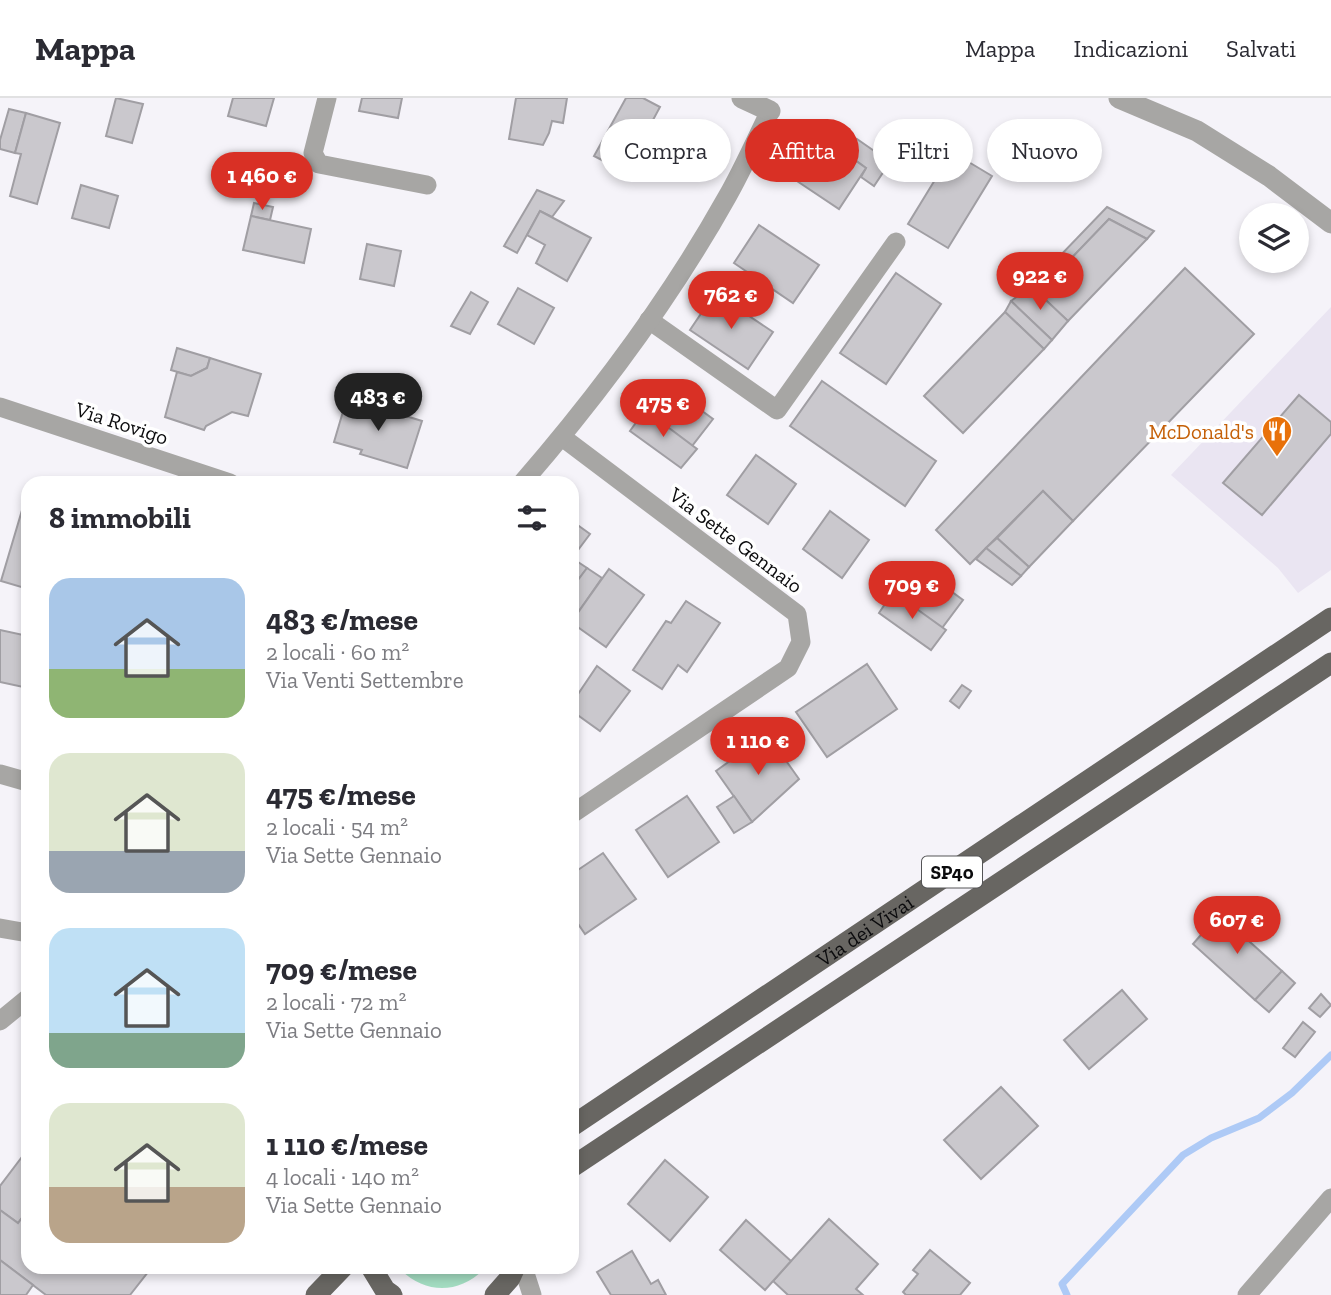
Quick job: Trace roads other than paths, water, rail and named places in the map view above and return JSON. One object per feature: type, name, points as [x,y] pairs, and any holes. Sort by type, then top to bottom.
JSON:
[{"type":"main road","name":"Via dei Vivai","points":[[579,1121],[1331,618]]},
{"type":"main road","name":"Via dei Vivai","points":[[579,1162],[1331,663]]},
{"type":"main road","points":[[316,1295],[337,1274]]},
{"type":"main road","points":[[375,1274],[385,1290],[392,1295]]},
{"type":"main road","points":[[495,1295],[512,1274]]},
{"type":"street","points":[[327,98],[313,153],[319,164],[426,185]]},
{"type":"street","points":[[529,476],[562,437],[649,320],[728,196],[776,102],[742,98]]},
{"type":"street","points":[[1119,98],[1197,131],[1269,176],[1331,223]]},
{"type":"street","points":[[649,320],[777,410],[896,242]]},
{"type":"street","name":"Via Rovigo","points":[[0,407],[209,476]]},
{"type":"street","name":"Via Sette Gennaio","points":[[562,437],[797,614],[801,642],[788,668],[579,809]]},
{"type":"street","points":[[0,774],[21,780]]},
{"type":"street","points":[[0,928],[21,932]]},
{"type":"street","points":[[0,1021],[21,1004]]},
{"type":"street","points":[[1247,1295],[1331,1198]]},
{"type":"street","points":[[525,1274],[532,1295]]},
{"type":"waterway","points":[[1067,1295],[1062,1284],[1183,1155],[1211,1138],[1259,1118],[1292,1093],[1331,1055]]},
{"type":"place","name":"McDonald's","points":[[1277,458]]}]
